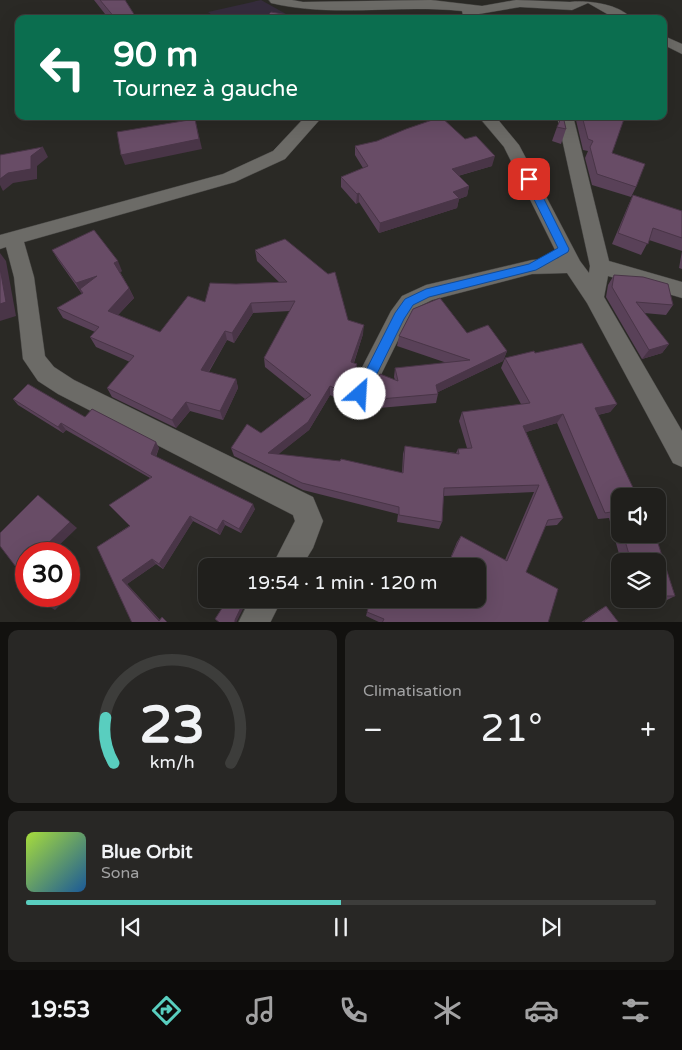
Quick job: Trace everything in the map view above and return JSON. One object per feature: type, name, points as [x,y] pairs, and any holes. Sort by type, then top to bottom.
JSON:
[{"type":"street","points":[[275,0],[303,6],[431,4],[480,9]]},
{"type":"street","points":[[564,15],[572,6],[585,0]]},
{"type":"street","points":[[592,0],[619,15]]},
{"type":"street","points":[[457,15],[480,9],[520,3],[572,6]]},
{"type":"street","points":[[303,6],[321,15]]},
{"type":"street","points":[[667,42],[682,50]]},
{"type":"street","points":[[291,558],[309,521],[303,506],[66,387],[46,374],[34,359],[24,277],[7,241],[229,178],[279,154],[311,120]]},
{"type":"street","points":[[489,120],[511,145],[568,257],[594,297],[682,455]]},
{"type":"street","points":[[567,120],[600,266],[594,297]]},
{"type":"street","points":[[360,394],[399,317],[409,302],[426,293],[568,257]]},
{"type":"street","points":[[600,266],[682,290]]},
{"type":"street","points":[[253,622],[262,608]]},
{"type":"shaded area","points":[[261,0],[288,15],[212,15],[208,12]]},
{"type":"building","points":[[100,0],[125,0],[134,15],[112,15]]},
{"type":"building","points":[[271,12],[288,15],[268,15]]},
{"type":"building","points":[[195,120],[199,139],[121,155],[117,132]]},
{"type":"building","points":[[432,120],[444,120],[465,139],[476,136],[495,156],[452,169],[469,186],[453,192],[459,198],[380,223],[359,193],[357,194],[341,177],[368,166],[355,146],[377,141]]},
{"type":"building","points":[[560,120],[564,120],[566,129],[557,127]]},
{"type":"building","points":[[583,120],[624,120],[612,153],[645,164],[636,187],[597,174],[590,147],[593,141],[588,139]]},
{"type":"building","points":[[43,147],[31,156],[31,169],[8,173],[0,179],[0,155]]},
{"type":"building","points":[[633,195],[682,211],[682,238],[653,228],[648,244],[618,233]]},
{"type":"building","points":[[94,230],[118,261],[114,263],[129,288],[108,311],[160,332],[188,296],[205,302],[210,283],[287,282],[255,250],[285,239],[328,274],[335,272],[348,320],[364,325],[351,362],[357,364],[347,384],[351,393],[360,397],[370,393],[380,374],[398,381],[395,368],[470,360],[399,336],[413,309],[440,298],[467,333],[488,325],[507,351],[436,385],[438,394],[380,399],[375,407],[330,386],[308,422],[268,453],[340,461],[341,459],[403,473],[405,446],[459,454],[458,449],[472,448],[462,412],[530,403],[505,358],[582,343],[617,404],[595,408],[633,488],[611,488],[611,512],[605,513],[563,414],[523,426],[563,518],[548,520],[526,572],[558,589],[548,622],[382,622],[384,619],[367,612],[368,608],[486,608],[486,558],[451,558],[461,536],[507,561],[539,485],[444,488],[442,522],[399,515],[399,507],[302,483],[231,448],[247,424],[261,433],[311,395],[264,358],[295,301],[251,303],[232,333],[225,331],[201,370],[236,379],[220,411],[186,402],[172,420],[107,388],[134,356],[90,337],[99,327],[57,308],[83,293],[80,289],[97,276],[76,283],[52,250]]},
{"type":"building","points":[[0,268],[6,302],[0,304]]},
{"type":"building","points":[[614,275],[643,277],[668,284],[673,305],[636,302],[669,344],[649,350],[612,287]]},
{"type":"building","points":[[28,384],[85,417],[92,409],[156,442],[151,454],[253,504],[239,529],[223,520],[217,530],[190,516],[159,564],[152,559],[122,580],[159,621],[162,617],[167,622],[132,622],[97,547],[130,526],[109,505],[152,477],[61,423],[58,427],[13,399]]},
{"type":"building","points":[[38,495],[70,522],[49,542],[15,542],[15,566],[0,546],[0,533]]},
{"type":"building","points":[[626,543],[658,543],[661,553],[629,553]]},
{"type":"building","points":[[666,568],[675,596],[666,596]]},
{"type":"building","points":[[606,606],[618,622],[584,622]]},
{"type":"building","points":[[222,608],[241,608],[235,622],[219,622],[215,619]]},
{"type":"route","points":[[360,394],[399,317],[409,302],[426,293],[532,267],[564,249],[529,179]]}]
